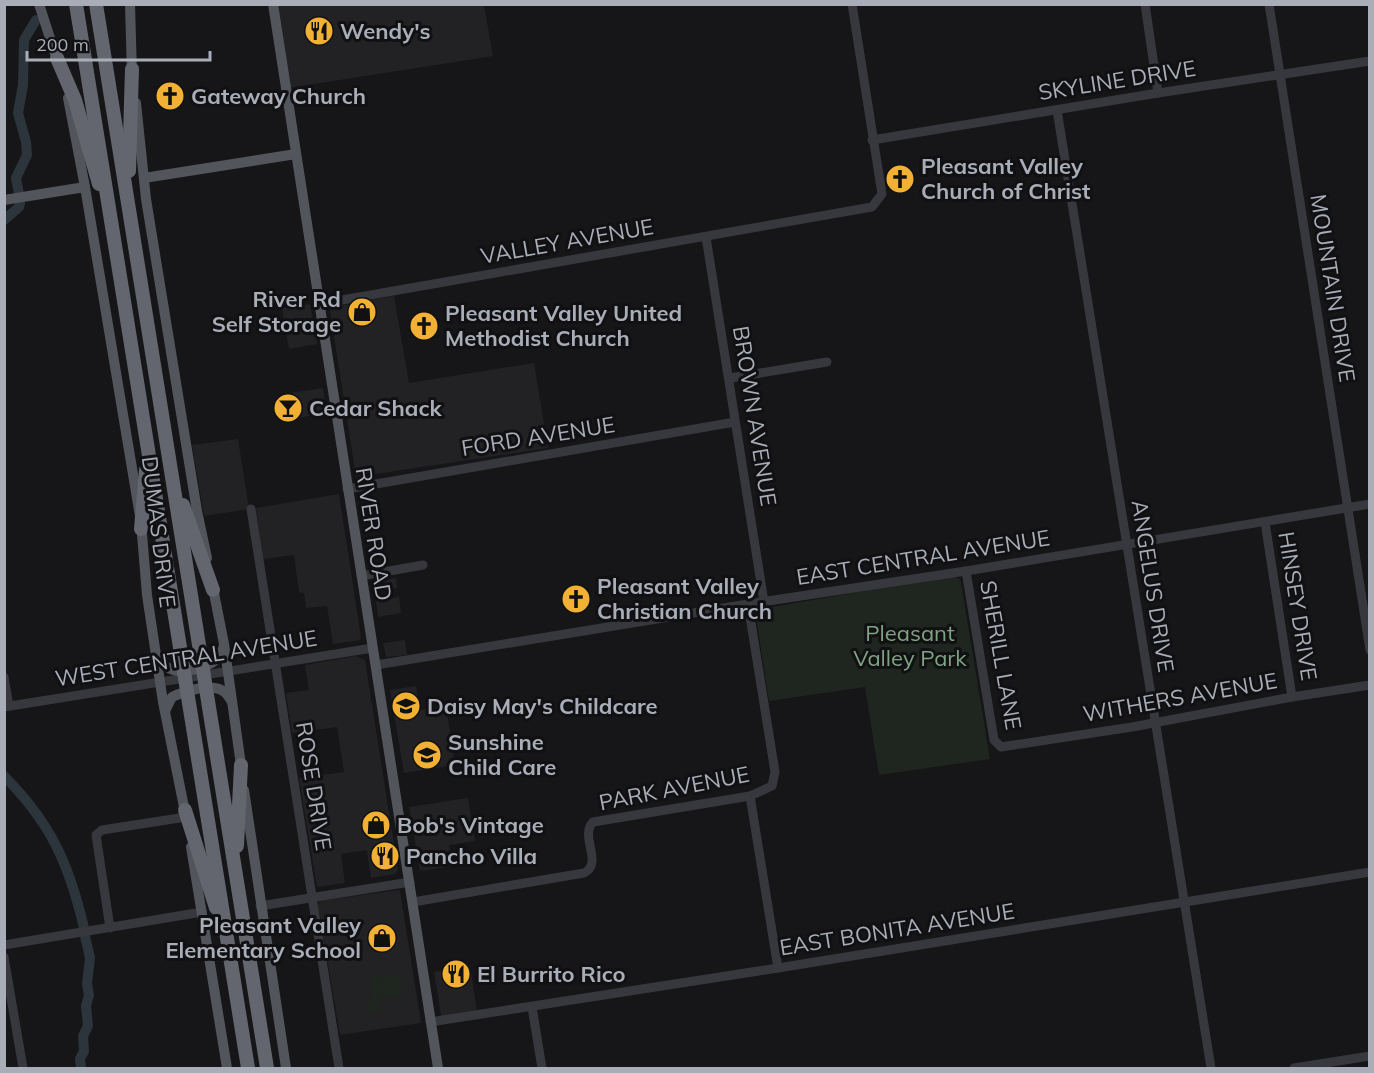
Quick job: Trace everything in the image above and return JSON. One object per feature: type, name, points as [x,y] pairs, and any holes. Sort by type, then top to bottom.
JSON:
[{"type":"highway","points":[[76,4],[248,1068]]},
{"type":"highway","points":[[96,4],[267,1068]]},
{"type":"highway","points":[[57,58],[75,100],[113,225]]},
{"type":"highway","points":[[128,203],[132,69]]},
{"type":"highway","points":[[141,399],[146,472],[141,529]]},
{"type":"highway","points":[[167,453],[213,590]]},
{"type":"highway","points":[[241,765],[237,843],[243,914]]},
{"type":"highway","points":[[185,814],[229,947]]},
{"type":"main road","name":"DUMAS DRIVE","points":[[39,4],[70,106],[85,187],[141,529],[147,595],[160,682],[185,814],[227,1068]]},
{"type":"main road","name":"DUMAS DRIVE","points":[[130,4],[132,69],[144,178],[197,511],[224,644],[260,906],[286,1068]]},
{"type":"main road","name":"RIVER ROAD","points":[[273,4],[438,1068]]},
{"type":"main road","points":[[144,178],[296,154]]},
{"type":"main road","points":[[4,200],[85,187]]},
{"type":"main road","points":[[156,657],[167,668],[178,671],[194,669],[220,657],[224,644]]},
{"type":"main road","points":[[165,712],[172,697],[200,689],[214,688],[224,692],[232,703]]},
{"type":"street","name":"VALLEY AVENUE","points":[[319,304],[872,207],[882,194],[852,4]]},
{"type":"street","points":[[1144,4],[1158,93]]},
{"type":"street","name":"MOUNTAIN DRIVE","points":[[1269,4],[1370,650]]},
{"type":"street","name":"SKYLINE DRIVE","points":[[872,140],[1370,61]]},
{"type":"street","name":"ANGELUS DRIVE","points":[[1057,110],[1211,1068]]},
{"type":"street","name":"BROWN AVENUE","points":[[706,237],[764,602]]},
{"type":"street","points":[[730,378],[827,362]]},
{"type":"street","name":"FORD AVENUE","points":[[347,489],[735,422]]},
{"type":"street","name":"EAST CENTRAL AVENUE","points":[[376,665],[1370,504]]},
{"type":"street","name":"ROSE DRIVE","points":[[251,509],[339,1068]]},
{"type":"street","name":"HINSEY DRIVE","points":[[1265,522],[1292,697]]},
{"type":"street","points":[[361,576],[423,565]]},
{"type":"street","name":"SHERILL LANE","points":[[966,571],[994,740],[998,746]]},
{"type":"street","name":"PARK AVENUE","points":[[413,902],[584,873],[592,865],[588,830],[593,822],[750,795],[773,784],[775,772],[748,604]]},
{"type":"street","name":"WEST CENTRAL AVENUE","points":[[7,706],[373,648]]},
{"type":"street","points":[[4,677],[7,706]]},
{"type":"street","name":"WITHERS AVENUE","points":[[998,746],[1004,748],[1292,697],[1370,686]]},
{"type":"street","points":[[750,795],[778,968]]},
{"type":"street","points":[[110,928],[96,835],[102,830],[185,814]]},
{"type":"street","name":"EAST BONITA AVENUE","points":[[430,1023],[1370,872]]},
{"type":"street","points":[[260,906],[410,882]]},
{"type":"street","points":[[4,945],[202,912]]},
{"type":"street","points":[[4,957],[23,1068]]},
{"type":"street","points":[[532,1007],[542,1068]]},
{"type":"street","points":[[1294,1068],[1370,1056]]},
{"type":"shaded area","points":[[277,5],[484,5],[493,56],[289,88]]},
{"type":"shaded area","points":[[394,296],[409,383],[534,363],[548,448],[356,477],[330,311],[332,307]]},
{"type":"shaded area","points":[[310,304],[317,344],[289,349],[282,308]]},
{"type":"shaded area","points":[[323,388],[327,413],[280,421],[277,401],[284,400],[283,394]]},
{"type":"shaded area","points":[[238,439],[249,509],[204,516],[192,445]]},
{"type":"shaded area","points":[[339,494],[361,637],[360,640],[333,644],[327,606],[306,608],[304,593],[299,592],[294,555],[263,559],[256,508]]},
{"type":"shaded area","points":[[396,578],[397,588],[374,592],[373,582]]},
{"type":"shaded area","points":[[399,597],[401,613],[378,617],[376,601]]},
{"type":"shaded area","points":[[405,640],[407,655],[386,657],[383,643]]},
{"type":"shaded area","points":[[356,656],[365,660],[398,870],[395,874],[371,878],[367,850],[341,854],[345,883],[317,887],[299,778],[344,772],[337,727],[292,733],[286,693],[309,690],[305,665]]},
{"type":"shaded area","points":[[416,686],[420,710],[446,706],[455,765],[404,773],[390,690]]},
{"type":"shaded area","points":[[468,798],[475,841],[449,845],[453,866],[420,871],[409,807]]},
{"type":"shaded area","points":[[400,891],[421,1023],[340,1035],[318,905],[321,901]]},
{"type":"shaded area","points":[[470,966],[477,1012],[443,1017],[434,972]]},
{"type":"green space","name":"Pleasant Valley Park","points":[[952,576],[960,579],[961,583],[990,759],[879,775],[865,687],[769,701],[755,610]]},
{"type":"green space","points":[[399,974],[403,995],[378,999],[380,1013],[368,1014],[366,1002],[374,1000],[370,978]]},
{"type":"waterway","points":[[19,194],[16,178],[27,155],[18,113],[23,85],[24,40],[36,20]]},
{"type":"waterway","points":[[4,220],[19,207],[20,203]]},
{"type":"waterway","points":[[4,776],[34,811],[56,846],[72,884],[84,928]]},
{"type":"waterway","points":[[81,1068],[80,1059],[84,1051],[83,1036],[88,1026],[86,1006],[89,995],[87,984],[90,958],[85,936]]},
{"type":"place","name":"Wendy's","points":[[319,31]]},
{"type":"place","name":"Gateway Church","points":[[170,96]]},
{"type":"place","name":"Pleasant Valley Church of Christ","points":[[900,179]]},
{"type":"place","name":"River Rd Self Storage","points":[[362,312]]},
{"type":"place","name":"Pleasant Valley United Methodist Church","points":[[424,326]]},
{"type":"place","name":"Cedar Shack","points":[[288,408]]},
{"type":"place","name":"Pleasant Valley Christian Church","points":[[576,599]]},
{"type":"place","name":"Daisy May's Childcare","points":[[406,706]]},
{"type":"place","name":"Sunshine Child Care","points":[[427,755]]},
{"type":"place","name":"Bob's Vintage","points":[[376,825]]},
{"type":"place","name":"Pancho Villa","points":[[385,856]]},
{"type":"place","name":"Pleasant Valley Elementary School","points":[[382,938]]},
{"type":"place","name":"El Burrito Rico","points":[[456,974]]}]
